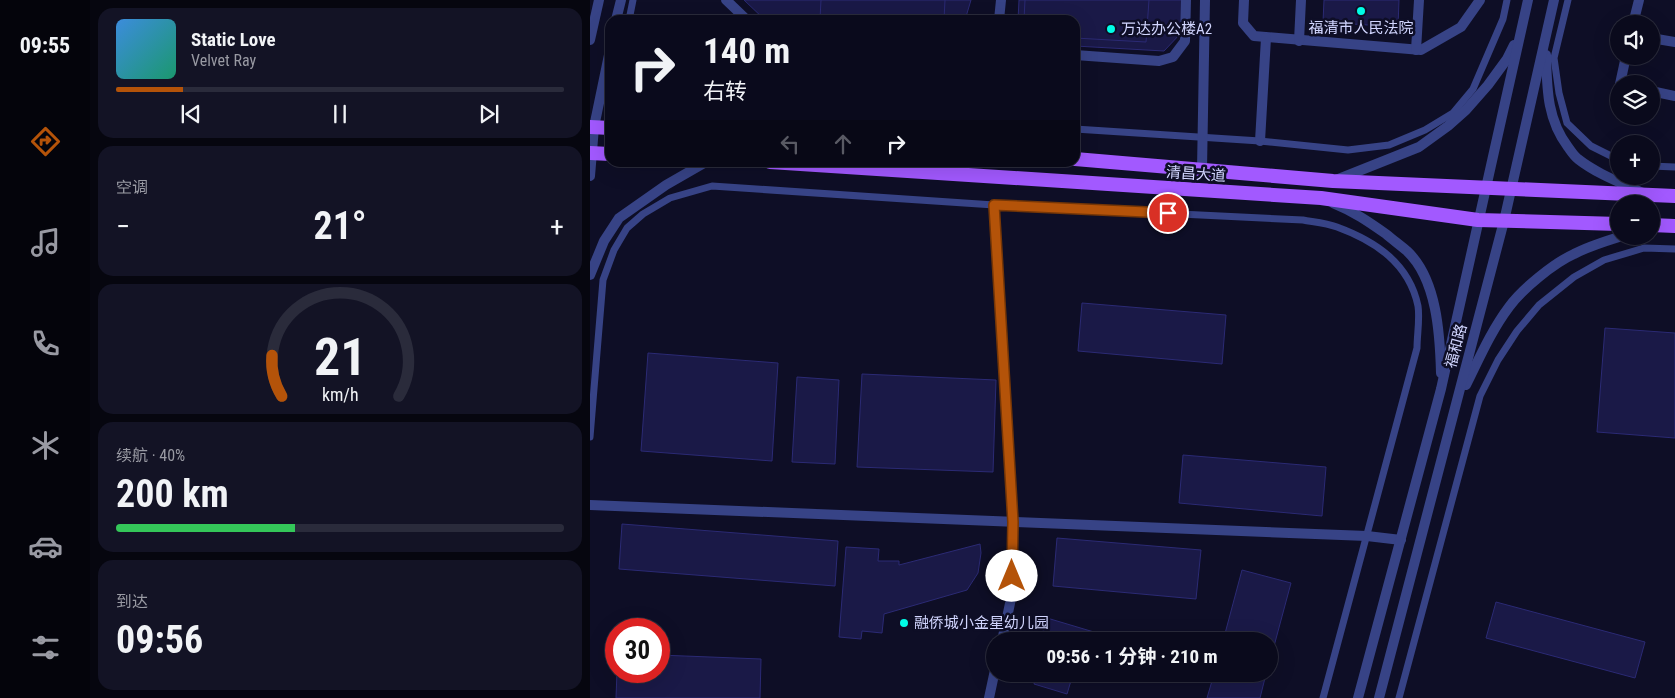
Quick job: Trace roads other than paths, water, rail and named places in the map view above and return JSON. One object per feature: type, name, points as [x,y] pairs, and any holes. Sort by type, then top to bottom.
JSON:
[{"type":"main road","points":[[592,127],[605,128]]},
{"type":"main road","points":[[591,153],[605,154]]},
{"type":"main road","name":"清昌大道","points":[[1080,159],[1333,181],[1628,195]]},
{"type":"main road","name":"清昌大道","points":[[847,167],[1321,198],[1478,220],[1610,224]]},
{"type":"main road","name":"清昌大道","points":[[1660,196],[1675,196]]},
{"type":"main road","points":[[1660,225],[1675,226]]},
{"type":"street","points":[[590,40],[599,0]]},
{"type":"street","points":[[617,15],[621,0]]},
{"type":"street","points":[[726,0],[742,15]]},
{"type":"street","points":[[1000,15],[1001,0]]},
{"type":"street","points":[[1080,56],[1159,61],[1173,57],[1185,41],[1186,0]]},
{"type":"street","points":[[1202,169],[1205,0]]},
{"type":"street","points":[[1244,0],[1243,23],[1254,36],[1416,50],[1421,50],[1461,27],[1480,0]]},
{"type":"street","points":[[1300,40],[1301,0]]},
{"type":"street","points":[[1416,50],[1418,0]]},
{"type":"street","name":"福和路","points":[[1358,698],[1442,389],[1528,0]]},
{"type":"street","name":"福和路","points":[[1379,698],[1512,190],[1554,0]]},
{"type":"street","points":[[1635,15],[1639,0]]},
{"type":"street","points":[[1333,181],[1419,147],[1448,126],[1466,110],[1488,85],[1507,58],[1521,33]]},
{"type":"street","points":[[1260,141],[1266,38]]},
{"type":"street","points":[[1545,40],[1547,83],[1551,113],[1559,135],[1576,158],[1649,195]]},
{"type":"street","points":[[1660,40],[1675,42]]},
{"type":"street","points":[[590,176],[592,127],[605,71]]},
{"type":"street","points":[[1660,93],[1675,96]]},
{"type":"street","points":[[590,275],[604,241],[619,218],[666,184],[697,167]]},
{"type":"street","points":[[1321,198],[1352,211],[1369,222],[1408,252],[1424,274],[1432,296],[1440,351],[1442,389]]},
{"type":"street","points":[[994,205],[1013,522],[1012,594],[1004,632]]},
{"type":"street","points":[[1456,404],[1491,334],[1509,307],[1526,289],[1554,266],[1573,254],[1610,240]]},
{"type":"street","points":[[590,505],[1367,536],[1401,540]]},
{"type":"street","points":[[988,698],[992,682]]},
{"type":"lane","points":[[630,15],[633,0]]},
{"type":"lane","points":[[1080,129],[1260,141],[1348,150],[1389,144],[1425,130],[1453,113],[1473,89],[1502,19],[1507,0]]},
{"type":"lane","points":[[1568,0],[1554,58],[1559,93],[1567,123],[1591,146],[1610,156]]},
{"type":"lane","points":[[1660,166],[1675,167]]},
{"type":"lane","points":[[590,438],[603,280],[614,250],[627,228],[643,214],[670,198],[712,186],[994,205],[1303,220],[1335,227],[1369,241],[1389,255],[1408,278],[1418,307],[1417,348],[1323,698]]},
{"type":"lane","points":[[1399,698],[1480,396],[1498,360],[1517,331],[1540,305],[1574,277],[1604,260],[1644,248],[1675,249]]},
{"type":"place","name":"福清市人民法院","points":[[1361,11]]},
{"type":"place","name":"万达办公楼A2","points":[[1111,29]]},
{"type":"place","name":"融侨城小金星幼儿园","points":[[904,623]]}]
